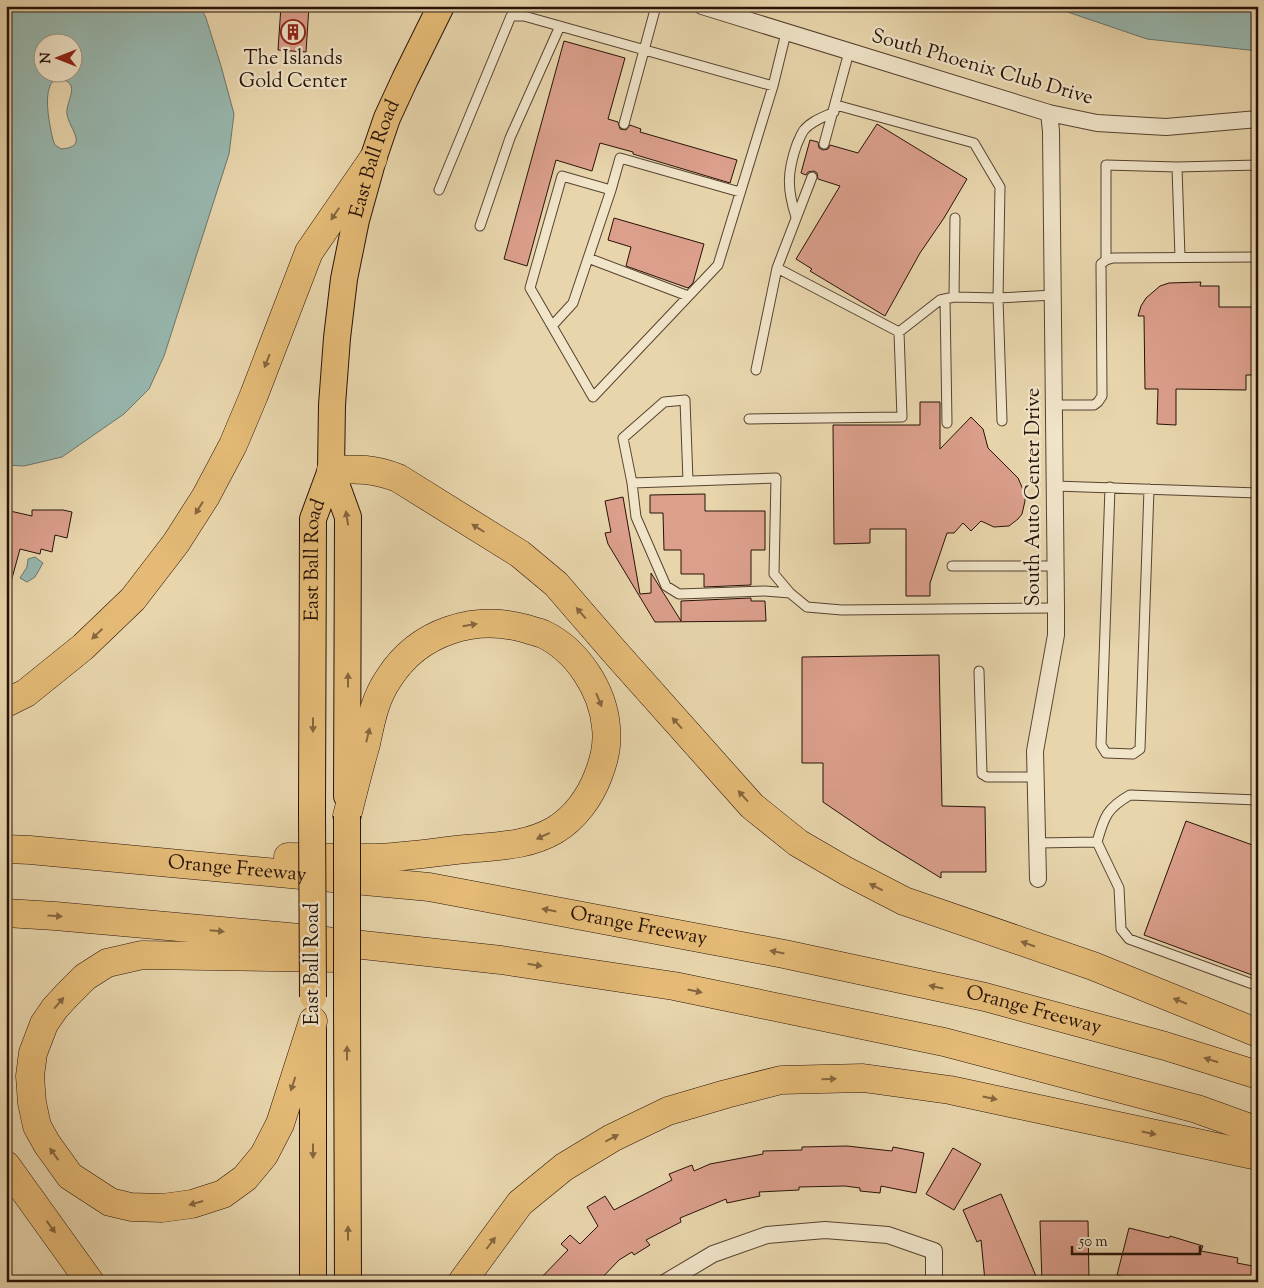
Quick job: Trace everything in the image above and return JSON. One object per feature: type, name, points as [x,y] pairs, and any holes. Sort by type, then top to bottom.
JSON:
[{"type":"highway","points":[[6,703],[26,693],[83,647],[133,599],[176,543],[206,496],[233,445],[310,252],[373,160]]},
{"type":"highway","points":[[331,470],[363,469],[380,471],[398,478],[520,554],[556,584],[752,806],[798,843],[838,867],[904,901],[1093,966],[1258,1032]]},
{"type":"highway","points":[[18,850],[377,858],[514,845],[538,839],[556,830],[580,808],[595,785],[602,766],[606,745],[606,726],[602,706],[592,684],[581,666],[564,647],[543,634],[511,624],[477,623],[454,628],[437,635],[418,646],[402,660],[389,677],[377,698],[347,816]]},
{"type":"highway","name":"Orange Freeway","points":[[18,850],[429,887],[784,954],[985,997],[1165,1046],[1258,1075]]},
{"type":"highway","points":[[6,913],[289,937],[501,960],[674,986],[944,1042],[1198,1109],[1258,1131]]},
{"type":"highway","points":[[313,1009],[280,1124],[264,1155],[245,1178],[223,1194],[192,1204],[162,1208],[131,1207],[110,1202],[70,1176],[47,1144],[37,1126],[32,1103],[30,1076],[33,1053],[44,1024],[54,1008],[85,977],[107,963],[142,955],[501,960]]},
{"type":"highway","points":[[462,1282],[520,1203],[564,1167],[612,1138],[668,1111],[781,1080],[863,1078],[950,1090],[1258,1156]]},
{"type":"highway","points":[[6,1165],[90,1282]]},
{"type":"main road","name":"East Ball Road","points":[[313,1282],[313,519],[331,470],[332,405],[337,338],[344,279],[356,220],[373,160],[394,103],[441,6]]},
{"type":"main road","name":"East Ball Road","points":[[331,470],[348,517],[348,1282]]},
{"type":"street","name":"South Phoenix Club Drive","points":[[702,6],[1049,113],[1097,123],[1166,127],[1258,119]]},
{"type":"street","name":"South Auto Center Drive","points":[[1038,879],[1035,751],[1056,635],[1054,295],[1049,113]]},
{"type":"street","points":[[666,1282],[713,1254],[767,1235],[825,1230],[888,1235],[934,1251],[934,1282]]},
{"type":"lane","points":[[624,124],[656,6]]},
{"type":"lane","points":[[440,190],[510,16],[524,16],[773,86]]},
{"type":"lane","points":[[480,226],[510,138],[560,26]]},
{"type":"lane","points":[[611,190],[562,176],[530,288],[593,396],[718,265],[773,86],[786,33]]},
{"type":"lane","points":[[824,144],[849,52]]},
{"type":"lane","points":[[796,217],[791,201],[789,182],[791,162],[803,131],[835,108],[974,143],[1000,187],[998,298],[1002,421]]},
{"type":"lane","points":[[552,326],[573,303],[611,190],[620,158],[618,148]]},
{"type":"lane","points":[[620,158],[740,192]]},
{"type":"lane","points":[[1106,260],[1106,165],[1177,167],[1258,165]]},
{"type":"lane","points":[[1177,167],[1180,257]]},
{"type":"lane","points":[[756,370],[777,268],[812,177]]},
{"type":"lane","points":[[954,297],[955,218]]},
{"type":"lane","points":[[1055,404],[1094,405],[1102,396],[1101,264],[1106,260],[1113,258],[1258,257]]},
{"type":"lane","points":[[588,258],[688,296]]},
{"type":"lane","points":[[777,268],[899,332]]},
{"type":"lane","points":[[899,332],[940,300],[954,297],[998,298],[1054,295]]},
{"type":"lane","points":[[944,300],[946,423]]},
{"type":"lane","points":[[748,419],[902,418],[899,332]]},
{"type":"lane","points":[[688,481],[685,400],[664,402],[623,438],[632,483],[636,517],[666,586],[679,594],[766,591],[790,593]]},
{"type":"lane","points":[[632,483],[776,478],[774,574],[790,593],[807,607],[842,610],[1056,608]]},
{"type":"lane","points":[[1055,486],[1258,493]]},
{"type":"lane","points":[[1110,487],[1101,745],[1106,753],[1133,754],[1140,749],[1149,489]]},
{"type":"lane","points":[[952,566],[1056,566]]},
{"type":"lane","points":[[980,671],[982,774],[986,777],[1036,777]]},
{"type":"lane","points":[[1258,800],[1130,794],[1116,803],[1104,818],[1097,842],[1119,888],[1121,929],[1129,939],[1258,986]]},
{"type":"lane","points":[[1037,844],[1097,842]]},
{"type":"water","points":[[6,6],[200,6],[206,18],[234,114],[229,154],[164,356],[149,389],[124,414],[62,457],[24,466],[6,465]],"holes":[[[32,32],[82,32],[82,82],[67,82],[72,88],[67,114],[76,136],[76,141],[70,148],[61,149],[55,145],[49,121],[48,92],[53,82],[32,82]]]},
{"type":"water","points":[[1050,6],[1258,6],[1258,51],[1147,39]]},
{"type":"water","points":[[35,557],[43,563],[35,577],[27,582],[20,578],[27,567],[28,559]]},
{"type":"building","name":"The Islands Gold Center","points":[[281,6],[309,6],[306,52],[278,50]]},
{"type":"building","points":[[564,41],[625,58],[608,119],[618,122],[620,129],[626,130],[630,125],[641,129],[640,132],[737,160],[730,183],[600,143],[592,171],[556,160],[527,266],[504,259]]},
{"type":"building","points":[[877,124],[967,179],[920,253],[885,316],[810,271],[812,269],[796,259],[840,186],[818,179],[817,173],[814,171],[808,172],[806,175],[801,173],[810,140],[818,142],[819,148],[823,150],[828,149],[830,145],[858,153]]},
{"type":"building","points":[[614,218],[704,244],[693,283],[688,288],[626,266],[631,247],[608,240]]},
{"type":"building","points":[[1201,282],[1200,286],[1219,286],[1219,307],[1258,307],[1258,375],[1246,375],[1246,390],[1176,389],[1176,425],[1157,424],[1158,389],[1145,389],[1144,316],[1138,316],[1141,306],[1146,298],[1160,286],[1169,283]]},
{"type":"building","points":[[920,402],[940,402],[940,449],[971,417],[983,429],[988,448],[1018,478],[1025,494],[1025,501],[1022,514],[1009,526],[994,527],[981,521],[971,531],[963,523],[954,533],[947,533],[930,583],[930,596],[906,596],[906,529],[870,529],[870,543],[834,544],[833,425],[920,425]]},
{"type":"building","points":[[705,494],[705,511],[765,511],[765,550],[751,550],[751,585],[704,587],[704,574],[681,574],[681,550],[664,550],[663,513],[650,513],[650,495]]},
{"type":"building","points":[[623,497],[640,594],[651,593],[651,573],[681,621],[681,601],[751,598],[751,601],[765,601],[766,621],[655,622],[608,544],[605,533],[611,532],[605,501]]},
{"type":"building","points":[[32,510],[63,510],[72,512],[67,538],[55,535],[52,552],[41,549],[40,554],[20,549],[11,582],[6,582],[6,526],[10,511],[32,516]]},
{"type":"building","points":[[939,655],[942,806],[985,807],[986,872],[941,872],[941,878],[879,840],[823,802],[823,763],[802,763],[802,657]]},
{"type":"building","points":[[1186,821],[1258,847],[1258,958],[1252,975],[1144,935]]},
{"type":"building","points":[[847,1146],[892,1151],[893,1147],[924,1153],[916,1193],[881,1186],[880,1193],[860,1191],[860,1188],[845,1186],[799,1187],[799,1190],[759,1192],[760,1196],[727,1203],[726,1199],[680,1218],[681,1222],[646,1240],[650,1245],[634,1255],[632,1252],[619,1260],[598,1282],[537,1282],[568,1250],[561,1244],[570,1235],[580,1244],[598,1226],[587,1207],[605,1196],[614,1210],[672,1180],[669,1174],[692,1165],[694,1171],[710,1164],[763,1154],[763,1151],[802,1150],[802,1147]]},
{"type":"building","points":[[953,1148],[981,1164],[954,1210],[926,1194]]},
{"type":"building","points":[[1001,1194],[1036,1276],[985,1281],[981,1240],[977,1242],[963,1210]]},
{"type":"building","points":[[1040,1221],[1088,1221],[1089,1282],[1042,1282]]},
{"type":"building","points":[[1129,1228],[1169,1238],[1170,1236],[1203,1246],[1201,1251],[1238,1258],[1237,1263],[1258,1267],[1258,1282],[1143,1282],[1117,1275]]},
{"type":"place","name":"The Islands Gold Center","points":[[293,32]]}]
